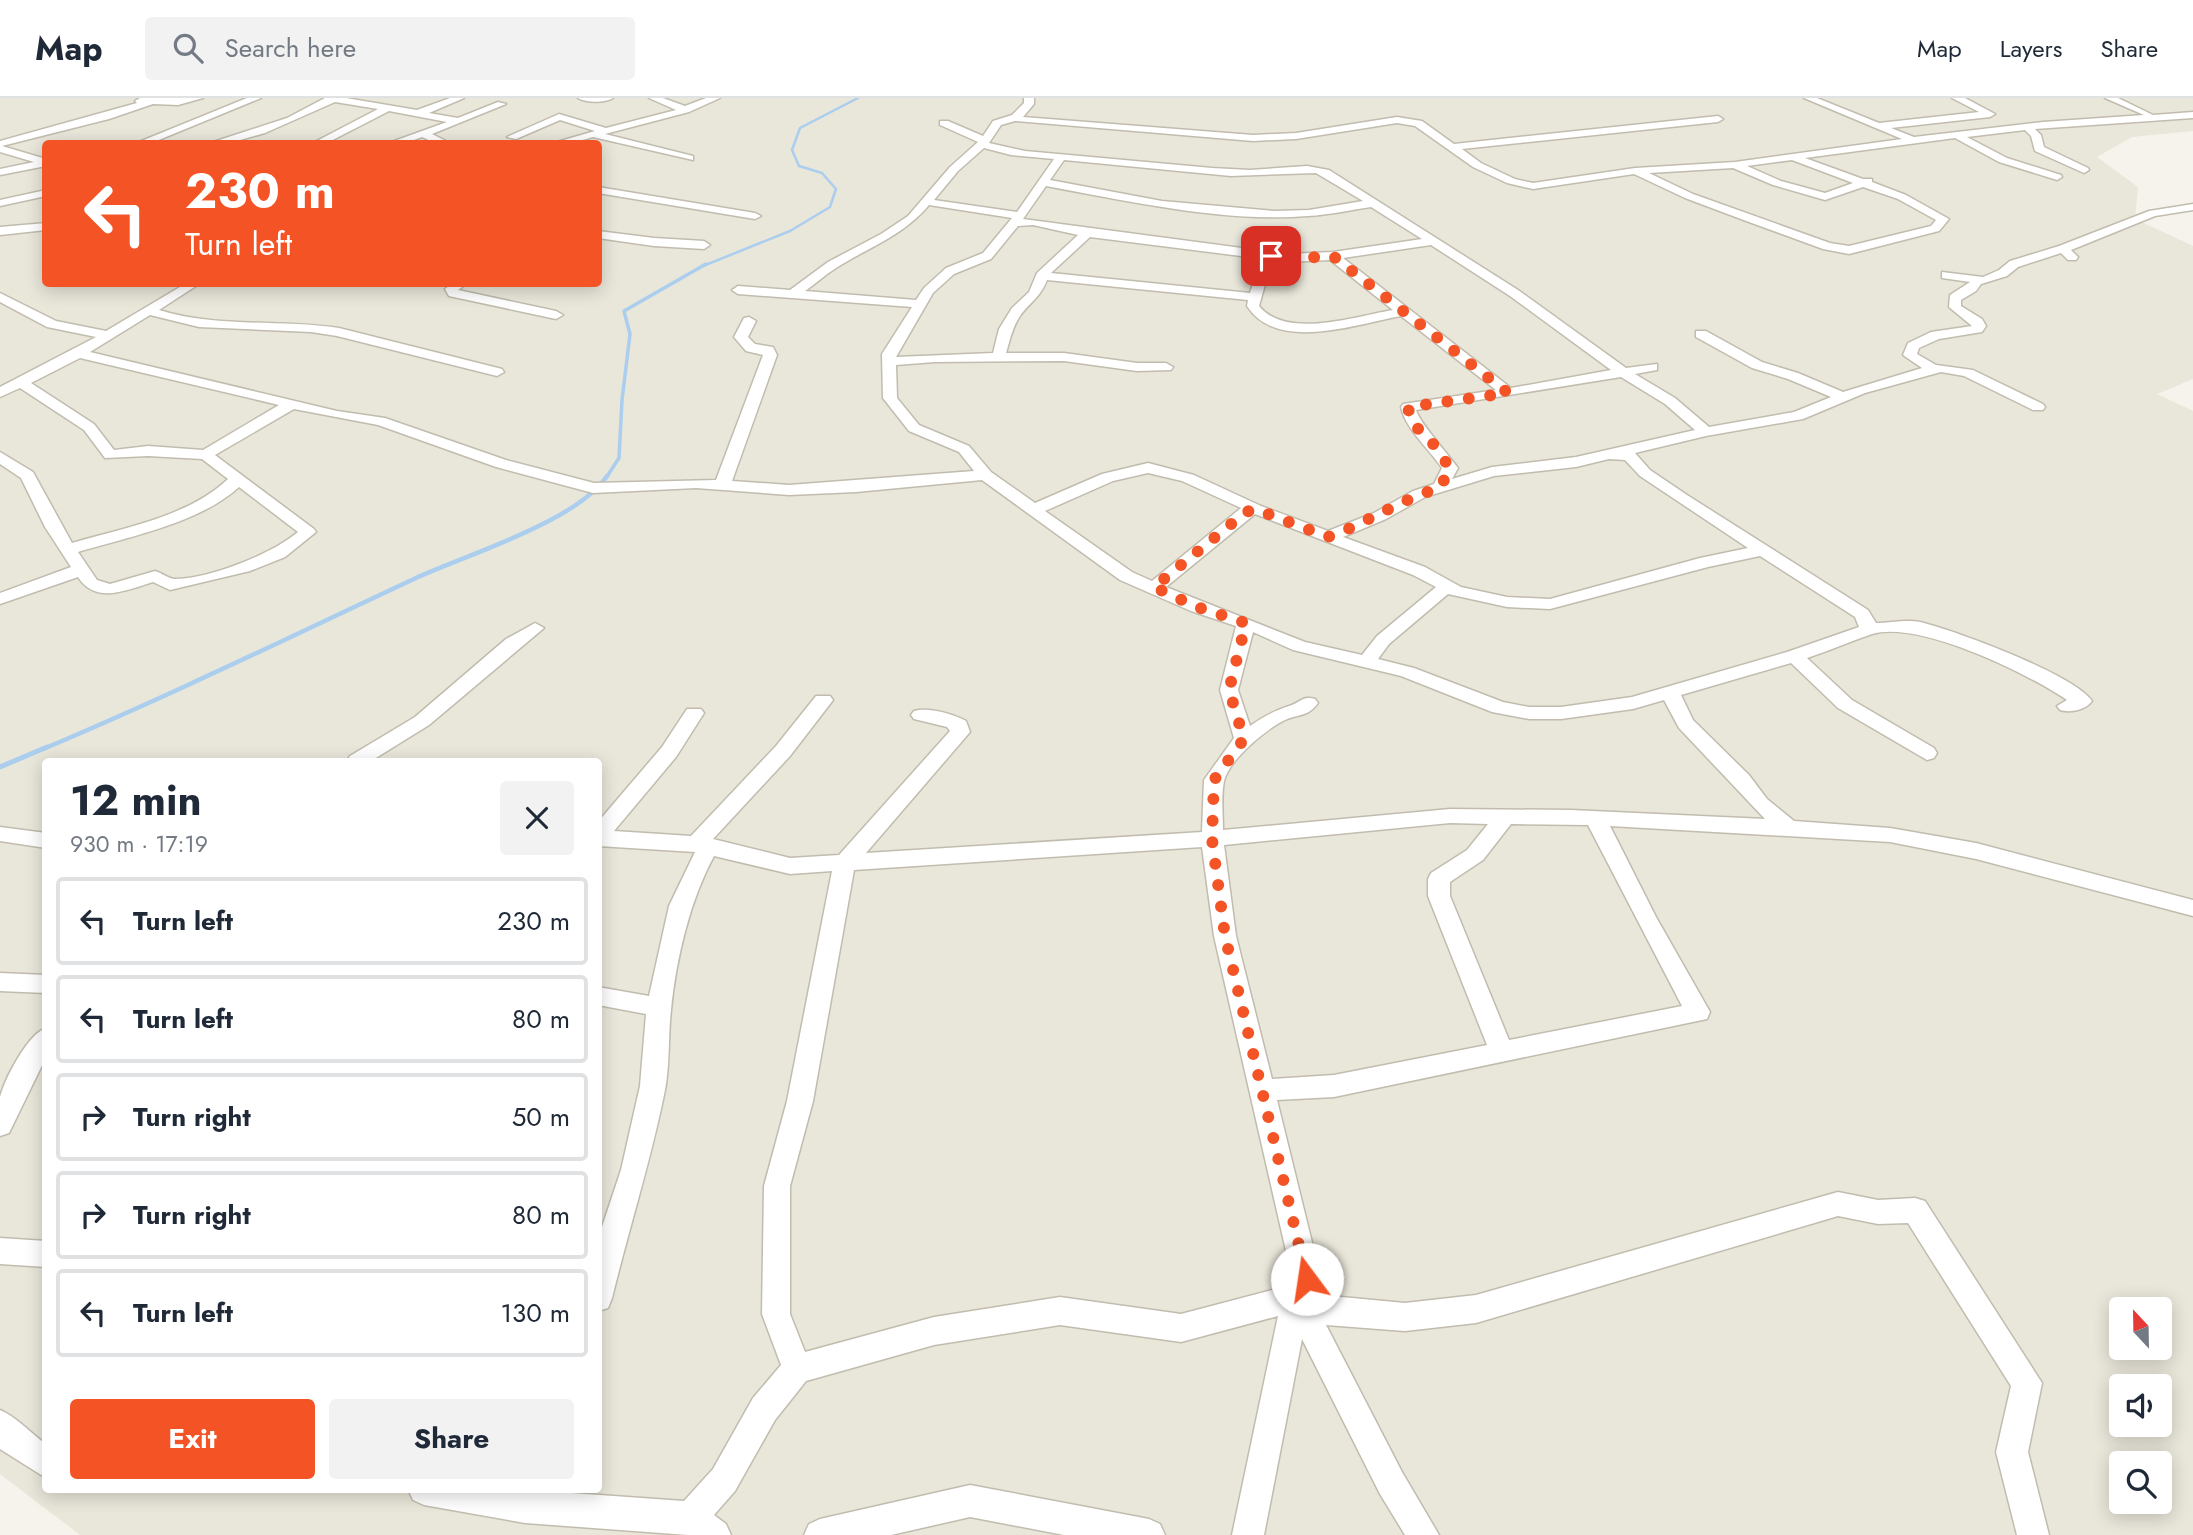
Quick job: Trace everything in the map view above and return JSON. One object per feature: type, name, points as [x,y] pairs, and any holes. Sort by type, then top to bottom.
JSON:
[{"type":"street","points":[[128,102],[198,98]]},
{"type":"street","points":[[149,140],[256,98]]},
{"type":"street","points":[[174,130],[208,140],[243,137],[299,118],[331,98],[459,121]]},
{"type":"street","points":[[417,114],[459,98]]},
{"type":"street","points":[[583,98],[608,98]]},
{"type":"street","points":[[654,98],[686,110]]},
{"type":"street","points":[[568,140],[686,110],[715,98]]},
{"type":"street","points":[[792,295],[832,265],[885,237],[912,218],[954,169],[984,142],[997,123],[1016,117],[1029,104],[1029,98]]},
{"type":"street","points":[[1809,98],[1915,140]]},
{"type":"street","points":[[1878,126],[1990,114],[1958,98]]},
{"type":"street","points":[[2110,98],[2154,116]]},
{"type":"street","points":[[0,147],[153,101]]},
{"type":"street","points":[[404,140],[501,104]]},
{"type":"street","points":[[324,140],[386,109]]},
{"type":"street","points":[[1016,117],[1026,121],[1082,127],[1253,138],[1296,136],[1406,119],[1418,122],[1477,165],[1522,185],[1547,185],[1635,171],[1735,165],[2026,127],[2193,115]]},
{"type":"street","points":[[512,137],[559,117],[603,130]]},
{"type":"street","points":[[1453,147],[1718,119]]},
{"type":"street","points":[[944,123],[984,142],[1060,158],[1229,172],[1319,169],[1416,228],[1514,293],[1670,401],[1706,432]]},
{"type":"street","points":[[2026,127],[2036,135],[2039,149],[2084,170]]},
{"type":"street","points":[[591,133],[689,158]]},
{"type":"street","points":[[423,134],[437,140]]},
{"type":"street","points":[[1957,137],[1969,140],[2003,160],[2057,177]]},
{"type":"street","points":[[0,147],[42,162]]},
{"type":"street","points":[[1060,158],[1018,218],[987,256],[944,274],[920,304],[889,354],[891,402],[914,428],[964,449],[985,475],[1126,576],[1197,607],[1246,623],[1299,646],[1407,672],[1499,708],[1529,713],[1667,700],[1858,635],[1868,629],[1916,627],[1976,648],[2056,684],[2082,701],[2067,706]]},
{"type":"street","points":[[1635,171],[1689,196],[1740,215],[1827,246],[1849,250],[1934,229],[1943,219],[1902,197],[1796,158]]},
{"type":"street","points":[[0,172],[42,164]]},
{"type":"street","points":[[1735,165],[1811,195],[1825,197],[1874,179]]},
{"type":"street","points":[[1043,182],[1162,204],[1274,214],[1309,213],[1373,203]]},
{"type":"street","points":[[602,191],[755,216]]},
{"type":"street","points":[[0,203],[42,194]]},
{"type":"street","points":[[928,202],[1087,233],[1255,255],[1305,258],[1333,256],[1432,241]]},
{"type":"street","points":[[1946,275],[1977,281],[1996,277],[2014,264],[2068,253],[2153,213],[2193,206]]},
{"type":"street","points":[[0,231],[42,226]]},
{"type":"street","points":[[998,359],[1010,320],[1035,294],[1041,276],[1087,233]]},
{"type":"street","points":[[602,235],[654,243],[704,245]]},
{"type":"street","points":[[1255,255],[1260,281],[1253,306],[1256,312],[1268,321],[1287,328],[1402,312]]},
{"type":"street","points":[[1333,256],[1508,393]]},
{"type":"street","points":[[1041,276],[1254,297]]},
{"type":"street","points":[[1977,281],[1972,288],[1955,298],[1955,307],[1977,322],[1977,329],[1936,335],[1913,346],[1910,355],[1934,369],[1968,373],[2038,407]]},
{"type":"street","points":[[0,393],[78,354],[182,287]]},
{"type":"street","points":[[455,287],[451,289],[453,293],[556,315]]},
{"type":"street","points":[[738,290],[920,304]]},
{"type":"street","points":[[0,297],[52,324],[108,335]]},
{"type":"street","points":[[146,310],[183,320],[290,325],[346,332],[365,340],[497,372]]},
{"type":"street","points":[[722,486],[770,355],[768,349],[751,348],[741,337],[749,321]]},
{"type":"street","points":[[1701,334],[1757,365],[1793,376],[1843,397]]},
{"type":"street","points":[[78,354],[290,405],[380,421],[465,449],[490,461],[550,475],[581,486],[611,488],[696,483],[802,489],[985,475]]},
{"type":"street","points":[[888,362],[935,358],[1064,357],[1113,364],[1166,367]]},
{"type":"street","points":[[1440,488],[1450,468],[1431,441],[1411,422],[1408,407],[1508,393],[1652,366]]},
{"type":"street","points":[[1328,537],[1380,516],[1419,494],[1492,472],[1631,452],[1706,432],[1798,416],[1843,397],[1934,369]]},
{"type":"street","points":[[0,457],[27,475],[67,550],[91,584],[110,590],[155,576],[170,585],[254,563],[293,548],[308,533],[206,454],[148,451],[110,455],[89,427],[22,383]]},
{"type":"street","points":[[206,454],[290,405]]},
{"type":"street","points":[[1631,452],[1645,473],[1862,614],[1868,629]]},
{"type":"street","points":[[1035,509],[1124,473],[1146,468],[1166,470],[1255,509],[1419,571],[1455,591],[1507,603],[1550,604],[1706,562],[1766,550]]},
{"type":"street","points":[[67,550],[168,518],[222,494],[237,480]]},
{"type":"street","points":[[1154,587],[1246,512],[1255,509]]},
{"type":"street","points":[[0,599],[80,570]]},
{"type":"street","points":[[1367,661],[1382,640],[1447,586]]},
{"type":"street","points":[[1244,739],[1229,690],[1246,623]]},
{"type":"street","points":[[362,758],[422,721],[512,643],[535,628]]},
{"type":"street","points":[[1794,656],[1845,704],[1927,753]]},
{"type":"street","points":[[602,1282],[615,1228],[634,1170],[653,1086],[659,1007],[680,906],[703,845],[823,700]]},
{"type":"street","points":[[1667,700],[1686,724],[1751,789],[1760,804],[1789,828]]},
{"type":"street","points":[[1248,1535],[1307,1279],[1225,936],[1212,839],[1214,780],[1244,739],[1282,713],[1296,712],[1308,703]]},
{"type":"street","points":[[602,833],[669,752],[694,713]]},
{"type":"street","points":[[797,1369],[776,1314],[777,1186],[800,1101],[844,864],[960,732],[959,725],[953,722],[922,715]]},
{"type":"street","points":[[1755,827],[1760,804]]},
{"type":"street","points":[[602,838],[703,845],[790,866],[1212,839],[1450,816],[1594,818],[1890,835],[1933,842],[2193,908]]},
{"type":"street","points":[[1502,1053],[1439,896],[1439,879],[1475,855],[1506,816]]},
{"type":"street","points":[[1261,1090],[1334,1086],[1698,1012],[1594,818]]},
{"type":"street","points":[[0,834],[42,840]]},
{"type":"street","points":[[0,982],[42,984]]},
{"type":"street","points":[[602,997],[659,1007]]},
{"type":"street","points":[[0,1125],[31,1058],[42,1043]]},
{"type":"street","points":[[446,1493],[525,1507],[703,1526],[724,1480],[764,1409],[797,1369],[934,1331],[1060,1311],[1181,1328],[1301,1307],[1405,1317],[1476,1310],[1838,1204],[1878,1212],[1915,1210],[2027,1384],[2012,1452],[2032,1535]]},
{"type":"street","points":[[0,1251],[42,1254]]},
{"type":"street","points":[[1301,1307],[1391,1483],[1423,1535]]},
{"type":"street","points":[[0,1425],[10,1438],[42,1460]]},
{"type":"street","points":[[820,1535],[970,1501],[1149,1535]]},
{"type":"shaded area","points":[[0,98],[2193,98],[2193,131],[2132,137],[2097,157],[2138,187],[2135,219],[2193,246],[2193,379],[2157,394],[2193,411],[2193,1535],[80,1535],[0,1474]]},
{"type":"waterway","points":[[703,266],[790,231],[830,207],[836,189],[822,173],[799,166],[792,150],[800,128],[858,98]]},
{"type":"waterway","points":[[606,478],[619,458],[622,400],[630,334],[624,311],[706,264]]},
{"type":"waterway","points":[[43,749],[184,687],[416,578],[547,522],[592,493],[607,476]]},
{"type":"waterway","points":[[0,767],[47,747]]},
{"type":"route","points":[[1271,256],[1333,256],[1508,393],[1408,407],[1411,422],[1431,441],[1450,468],[1440,488],[1419,494],[1380,516],[1328,537],[1255,509],[1246,512],[1154,587],[1197,607],[1246,623],[1242,648],[1229,690],[1244,739],[1214,780],[1212,839],[1225,936],[1307,1279]]}]
